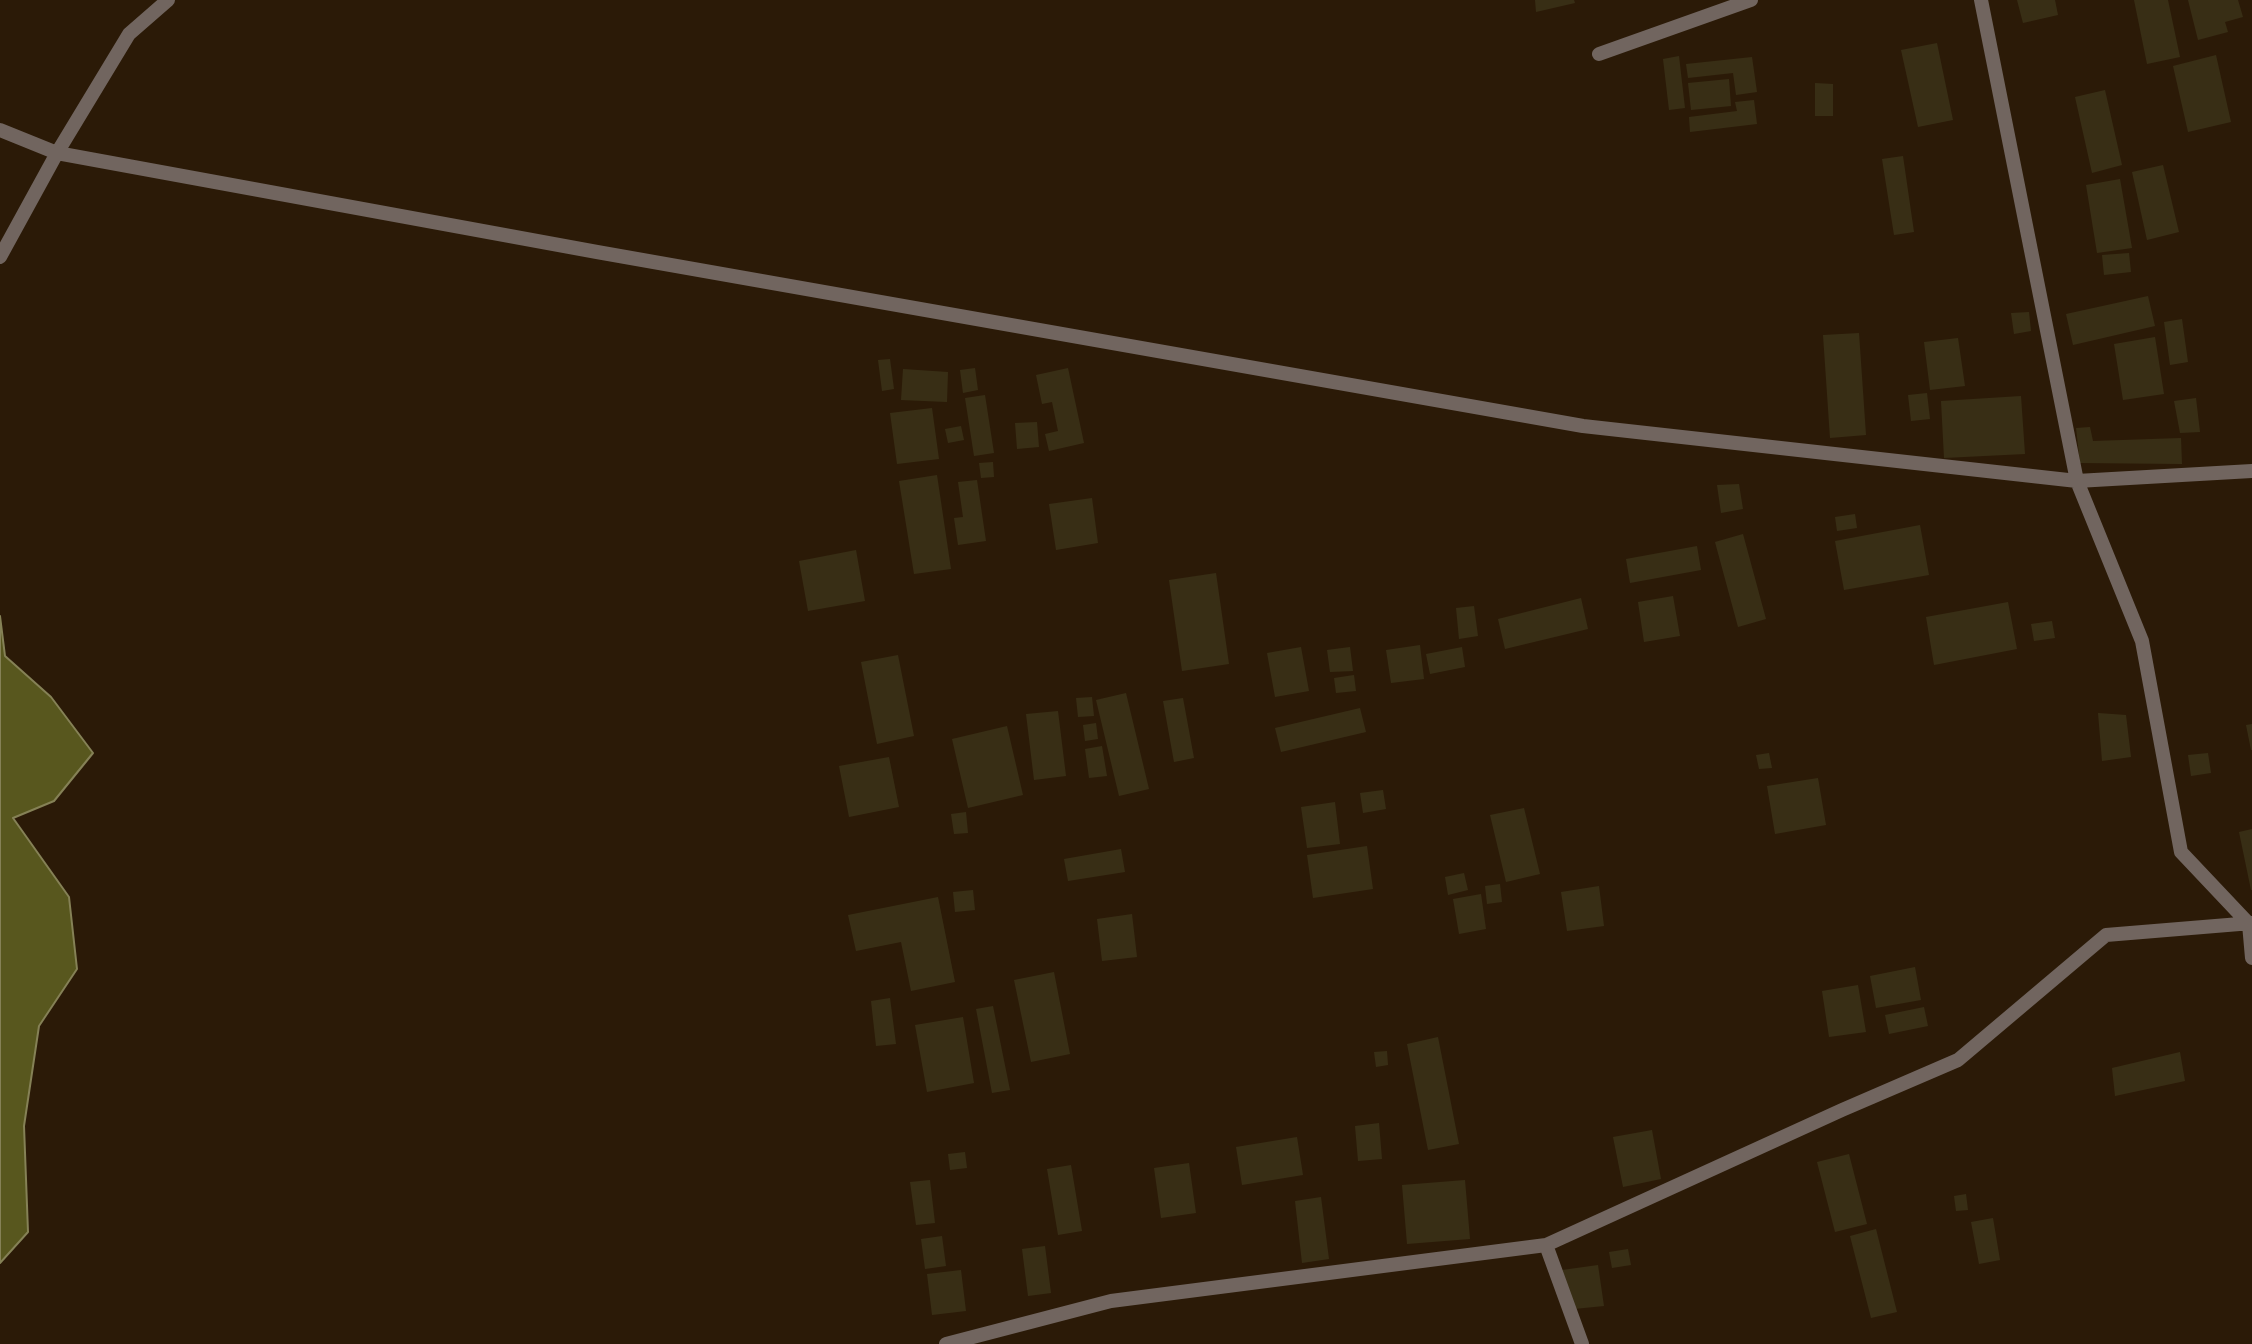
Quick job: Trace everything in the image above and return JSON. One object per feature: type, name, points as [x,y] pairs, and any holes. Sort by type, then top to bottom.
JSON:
[{"type":"street","points":[[0,257],[57,153],[129,34],[168,0]]},
{"type":"street","points":[[1599,54],[1751,0]]},
{"type":"street","points":[[1981,0],[2077,481],[2142,641],[2181,852],[2251,923],[2252,958]]},
{"type":"street","points":[[0,130],[57,153],[611,255],[1583,426],[2077,481],[2252,471]]},
{"type":"street","points":[[946,1344],[1111,1301],[1546,1245],[1958,1060],[2106,935],[2251,923]]},
{"type":"street","points":[[1546,1245],[1583,1344]]},
{"type":"shaded area","points":[[0,616],[5,656],[51,697],[93,753],[54,801],[13,818],[69,897],[77,969],[39,1026],[24,1126],[28,1232],[0,1263]]},
{"type":"building","points":[[1535,0],[1574,0],[1575,3],[1536,12]]},
{"type":"building","points":[[2017,0],[2055,0],[2058,15],[2023,23]]},
{"type":"building","points":[[2134,0],[2168,0],[2180,57],[2147,64]]},
{"type":"building","points":[[2188,0],[2238,0],[2243,17],[2225,22],[2228,32],[2198,40]]},
{"type":"building","points":[[1937,43],[1953,120],[1918,127],[1901,50]]},
{"type":"building","points":[[2216,55],[2231,122],[2188,132],[2173,66]]},
{"type":"building","points":[[1679,56],[1685,108],[1669,110],[1663,59]]},
{"type":"building","points":[[1752,57],[1757,92],[1736,95],[1733,73],[1688,78],[1686,64]]},
{"type":"building","points":[[1729,79],[1731,106],[1691,110],[1688,83]]},
{"type":"building","points":[[1815,83],[1833,84],[1833,116],[1815,116]]},
{"type":"building","points":[[2105,90],[2122,165],[2092,173],[2075,97]]},
{"type":"building","points":[[1754,100],[1757,124],[1690,132],[1689,117],[1737,111],[1735,102]]},
{"type":"building","points":[[1903,156],[1914,232],[1894,235],[1882,159]]},
{"type":"building","points":[[2163,165],[2179,232],[2147,240],[2132,172]]},
{"type":"building","points":[[2120,179],[2132,248],[2097,253],[2086,185]]},
{"type":"building","points":[[2129,253],[2131,272],[2104,275],[2102,255]]},
{"type":"building","points":[[2148,296],[2155,326],[2073,345],[2066,314]]},
{"type":"building","points":[[2029,312],[2031,331],[2014,334],[2011,313]]},
{"type":"building","points":[[2182,319],[2188,362],[2170,365],[2164,322]]},
{"type":"building","points":[[1859,333],[1866,435],[1830,438],[1823,335]]},
{"type":"building","points":[[2155,337],[2164,394],[2123,400],[2114,344]]},
{"type":"building","points":[[1958,338],[1965,386],[1930,390],[1924,342]]},
{"type":"building","points":[[890,359],[894,389],[882,391],[878,360]]},
{"type":"building","points":[[975,368],[978,390],[963,393],[960,370]]},
{"type":"building","points":[[1068,368],[1084,443],[1049,451],[1045,434],[1058,431],[1052,402],[1042,404],[1036,375]]},
{"type":"building","points":[[903,369],[948,372],[947,402],[901,400]]},
{"type":"building","points":[[1927,393],[1930,419],[1911,421],[1908,395]]},
{"type":"building","points":[[985,395],[994,453],[974,456],[965,398]]},
{"type":"building","points":[[2021,396],[2025,454],[1944,458],[1941,401]]},
{"type":"building","points":[[2196,398],[2200,432],[2180,433],[2174,401]]},
{"type":"building","points":[[932,408],[939,459],[897,464],[890,413]]},
{"type":"building","points":[[1037,422],[1039,447],[1017,449],[1015,423]]},
{"type":"building","points":[[961,426],[964,440],[948,443],[945,429]]},
{"type":"building","points":[[2090,427],[2093,441],[2181,438],[2182,464],[2080,463],[2076,428]]},
{"type":"building","points":[[993,462],[994,477],[981,478],[979,463]]},
{"type":"building","points":[[937,475],[951,569],[914,574],[899,481]]},
{"type":"building","points":[[977,480],[986,541],[958,545],[954,518],[963,517],[958,482]]},
{"type":"building","points":[[1739,484],[1743,509],[1721,513],[1717,485]]},
{"type":"building","points":[[1092,498],[1098,543],[1056,550],[1049,504]]},
{"type":"building","points":[[1855,514],[1857,528],[1837,531],[1835,517]]},
{"type":"building","points":[[1920,525],[1929,575],[1844,590],[1835,541]]},
{"type":"building","points":[[1743,534],[1766,619],[1738,627],[1715,542]]},
{"type":"building","points":[[1697,546],[1701,570],[1630,583],[1626,559]]},
{"type":"building","points":[[856,550],[865,601],[808,611],[799,561]]},
{"type":"building","points":[[1216,573],[1229,664],[1182,671],[1169,580]]},
{"type":"building","points":[[1673,596],[1680,636],[1644,642],[1638,602]]},
{"type":"building","points":[[1581,598],[1588,629],[1505,649],[1498,619]]},
{"type":"building","points":[[2008,602],[2017,649],[1934,665],[1926,617]]},
{"type":"building","points":[[1474,606],[1478,636],[1459,639],[1456,608]]},
{"type":"building","points":[[2052,621],[2055,638],[2034,641],[2031,624]]},
{"type":"building","points":[[1420,645],[1424,679],[1391,683],[1386,650]]},
{"type":"building","points":[[1301,647],[1309,691],[1275,697],[1267,653]]},
{"type":"building","points":[[1350,647],[1353,671],[1330,672],[1327,650]]},
{"type":"building","points":[[1462,647],[1465,667],[1430,674],[1426,654]]},
{"type":"building","points":[[898,655],[914,736],[877,744],[861,662]]},
{"type":"building","points":[[1354,675],[1356,691],[1336,693],[1334,678]]},
{"type":"building","points":[[1126,693],[1149,789],[1119,796],[1096,700]]},
{"type":"building","points":[[1092,697],[1094,716],[1078,717],[1076,698]]},
{"type":"building","points":[[1183,698],[1194,758],[1174,762],[1163,701]]},
{"type":"building","points":[[1360,708],[1366,732],[1281,752],[1275,728]]},
{"type":"building","points":[[1058,711],[1066,776],[1034,780],[1026,714]]},
{"type":"building","points":[[2098,713],[2126,715],[2131,757],[2102,761]]},
{"type":"building","points":[[1096,723],[1098,739],[1085,741],[1083,725]]},
{"type":"building","points":[[2252,724],[2252,750],[2251,750],[2246,725]]},
{"type":"building","points":[[1007,726],[1023,795],[968,808],[952,739]]},
{"type":"building","points":[[1102,746],[1107,776],[1089,778],[1085,749]]},
{"type":"building","points":[[1769,753],[1772,768],[1759,769],[1756,755]]},
{"type":"building","points":[[2208,753],[2211,773],[2191,776],[2188,755]]},
{"type":"building","points":[[889,757],[899,807],[849,817],[839,766]]},
{"type":"building","points":[[1818,778],[1826,825],[1775,834],[1767,786]]},
{"type":"building","points":[[1383,790],[1386,809],[1363,813],[1360,793]]},
{"type":"building","points":[[1335,802],[1340,844],[1307,848],[1301,807]]},
{"type":"building","points":[[1524,808],[1540,874],[1506,882],[1490,815]]},
{"type":"building","points":[[966,812],[968,833],[954,834],[951,814]]},
{"type":"building","points":[[2252,829],[2252,890],[2251,890],[2239,832]]},
{"type":"building","points":[[1367,846],[1373,889],[1313,898],[1307,855]]},
{"type":"building","points":[[1121,849],[1125,872],[1068,881],[1064,859]]},
{"type":"building","points":[[1464,873],[1468,890],[1448,895],[1445,877]]},
{"type":"building","points":[[1500,884],[1502,902],[1487,904],[1485,886]]},
{"type":"building","points":[[1599,886],[1604,926],[1567,931],[1561,892]]},
{"type":"building","points":[[973,890],[975,910],[955,912],[953,892]]},
{"type":"building","points":[[1481,894],[1486,929],[1459,934],[1453,899]]},
{"type":"building","points":[[938,897],[955,982],[911,991],[901,942],[856,951],[848,915]]},
{"type":"building","points":[[1132,914],[1137,957],[1102,961],[1097,919]]},
{"type":"building","points":[[1915,967],[1921,1000],[1876,1008],[1870,976]]},
{"type":"building","points":[[1054,972],[1070,1054],[1031,1062],[1014,980]]},
{"type":"building","points":[[1858,985],[1866,1032],[1829,1037],[1822,991]]},
{"type":"building","points":[[890,998],[896,1044],[876,1046],[871,1001]]},
{"type":"building","points":[[993,1006],[1010,1090],[992,1093],[976,1009]]},
{"type":"building","points":[[1924,1007],[1928,1026],[1889,1034],[1885,1015]]},
{"type":"building","points":[[963,1017],[974,1083],[927,1092],[915,1025]]},
{"type":"building","points":[[1438,1037],[1459,1144],[1428,1150],[1407,1044]]},
{"type":"building","points":[[1387,1051],[1388,1065],[1376,1067],[1374,1052]]},
{"type":"building","points":[[2180,1052],[2185,1081],[2115,1096],[2112,1068]]},
{"type":"building","points":[[1379,1123],[1382,1159],[1358,1161],[1355,1126]]},
{"type":"building","points":[[1652,1130],[1661,1179],[1623,1187],[1613,1137]]},
{"type":"building","points":[[1297,1137],[1303,1175],[1242,1185],[1236,1147]]},
{"type":"building","points":[[965,1152],[967,1168],[950,1170],[948,1154]]},
{"type":"building","points":[[1849,1154],[1867,1224],[1835,1232],[1817,1162]]},
{"type":"building","points":[[1189,1163],[1196,1213],[1161,1218],[1154,1168]]},
{"type":"building","points":[[1071,1165],[1082,1231],[1058,1235],[1047,1169]]},
{"type":"building","points":[[930,1180],[935,1223],[916,1225],[910,1182]]},
{"type":"building","points":[[1465,1180],[1470,1239],[1407,1244],[1402,1185]]},
{"type":"building","points":[[1966,1194],[1968,1210],[1956,1211],[1954,1196]]},
{"type":"building","points":[[1321,1197],[1329,1259],[1302,1263],[1295,1201]]},
{"type":"building","points":[[1993,1218],[2000,1260],[1979,1264],[1971,1222]]},
{"type":"building","points":[[1876,1229],[1897,1312],[1871,1318],[1850,1236]]},
{"type":"building","points":[[942,1236],[946,1266],[925,1269],[921,1239]]},
{"type":"building","points":[[1045,1246],[1051,1293],[1028,1296],[1022,1249]]},
{"type":"building","points":[[1628,1249],[1631,1265],[1612,1268],[1609,1252]]},
{"type":"building","points":[[1598,1265],[1604,1306],[1574,1309],[1562,1270]]},
{"type":"building","points":[[961,1270],[966,1311],[932,1315],[927,1274]]}]
